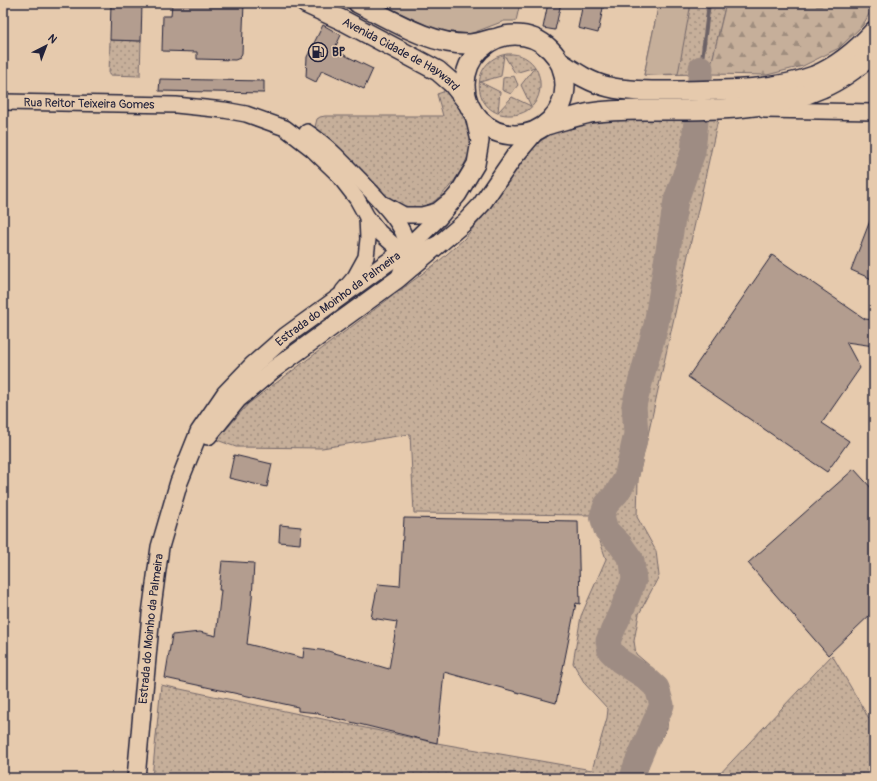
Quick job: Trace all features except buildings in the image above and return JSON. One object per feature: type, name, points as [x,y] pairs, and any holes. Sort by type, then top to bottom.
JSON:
[{"type":"main road","name":"Avenida Cidade de Hayward","points":[[305,3],[344,21],[438,71],[453,84],[471,108]]},
{"type":"main road","name":"Avenida Cidade de Hayward","points":[[358,3],[424,35],[451,43],[472,44],[496,39]]},
{"type":"main road","points":[[874,31],[841,61],[814,76],[785,84],[766,87],[720,90],[643,90],[611,87],[586,78],[561,63],[550,48],[536,39],[528,36],[512,35],[496,39],[482,47],[469,66],[465,89],[471,108],[482,122],[501,133],[522,135],[590,113],[615,110],[719,109],[758,105],[793,99],[822,88],[856,69],[874,53]]},
{"type":"main road","points":[[541,128],[558,112],[564,96],[565,80],[561,63]]},
{"type":"main road","name":"Estrada do Moinho da Palmeira","points":[[136,778],[151,614],[160,547],[179,482],[198,432],[225,394],[253,364],[286,336],[406,249],[438,218],[458,194],[476,164],[480,141],[471,108]]},
{"type":"main road","name":"Estrada do Moinho da Palmeira","points":[[179,482],[209,435],[238,399],[274,369],[398,279],[466,222],[481,205],[514,157],[541,128]]},
{"type":"street","name":"Rua Reitor Teixeira Gomes","points":[[3,102],[176,105]]},
{"type":"street","points":[[176,105],[231,104],[248,107],[292,123],[329,149],[382,203],[406,238],[406,249],[402,271],[398,279]]},
{"type":"street","points":[[176,105],[246,114],[285,128],[311,148],[336,172],[357,199],[367,217],[379,232],[396,247],[413,251],[426,249],[444,241]]},
{"type":"street","points":[[719,109],[874,112]]},
{"type":"street","points":[[382,203],[404,215],[422,215],[437,211],[458,194]]},
{"type":"street","points":[[336,300],[355,277],[366,257],[368,239],[367,217]]},
{"type":"green space","points":[[379,3],[520,3],[516,21],[504,21],[470,34],[439,31]]},
{"type":"green space","points":[[659,3],[726,3],[709,74],[644,75]]},
{"type":"green space","points":[[659,3],[691,3],[678,74],[644,75]]},
{"type":"green space","points":[[726,3],[874,3],[874,5],[863,25],[839,48],[803,66],[767,75],[709,74]]},
{"type":"green space","points":[[110,40],[141,41],[140,76],[109,75]]},
{"type":"green space","points":[[504,55],[521,56],[531,62],[534,67],[515,73]]},
{"type":"green space","points":[[504,55],[501,76],[480,82],[500,92],[498,112],[512,97],[531,106],[521,85],[535,67],[538,72],[540,83],[539,94],[534,105],[524,112],[511,115],[498,113],[488,107],[482,98],[479,88],[480,76],[485,66],[494,58]]},
{"type":"green space","points":[[514,76],[518,85],[511,94],[502,90],[503,78]]},
{"type":"green space","points":[[446,87],[459,104],[469,121],[472,144],[464,164],[451,184],[436,200],[425,206],[404,206],[388,197],[376,188],[352,160],[315,127],[317,119],[325,116],[443,116],[437,94],[443,92]]},
{"type":"green space","points":[[719,115],[638,480],[637,517],[656,551],[659,576],[639,614],[634,641],[636,654],[650,666],[663,681],[669,704],[667,728],[651,756],[645,778],[152,778],[161,685],[437,743],[592,770],[607,718],[608,709],[585,684],[573,663],[581,616],[606,559],[591,515],[414,513],[410,434],[322,448],[236,447],[217,440],[248,404],[438,262],[464,239],[485,214],[533,146],[553,133],[585,122],[645,116]]},
{"type":"green space","points":[[832,655],[874,727],[874,778],[716,778]]},
{"type":"waterway","points":[[701,68],[709,3]]},
{"type":"waterway","points":[[632,778],[636,765],[662,705],[657,688],[645,677],[620,661],[610,651],[608,641],[634,580],[632,561],[620,544],[606,530],[602,516],[606,505],[617,493],[626,478],[636,434],[634,405],[656,325],[676,200],[693,152],[701,68]]},
{"type":"place","name":"BP","points":[[318,52]]}]
